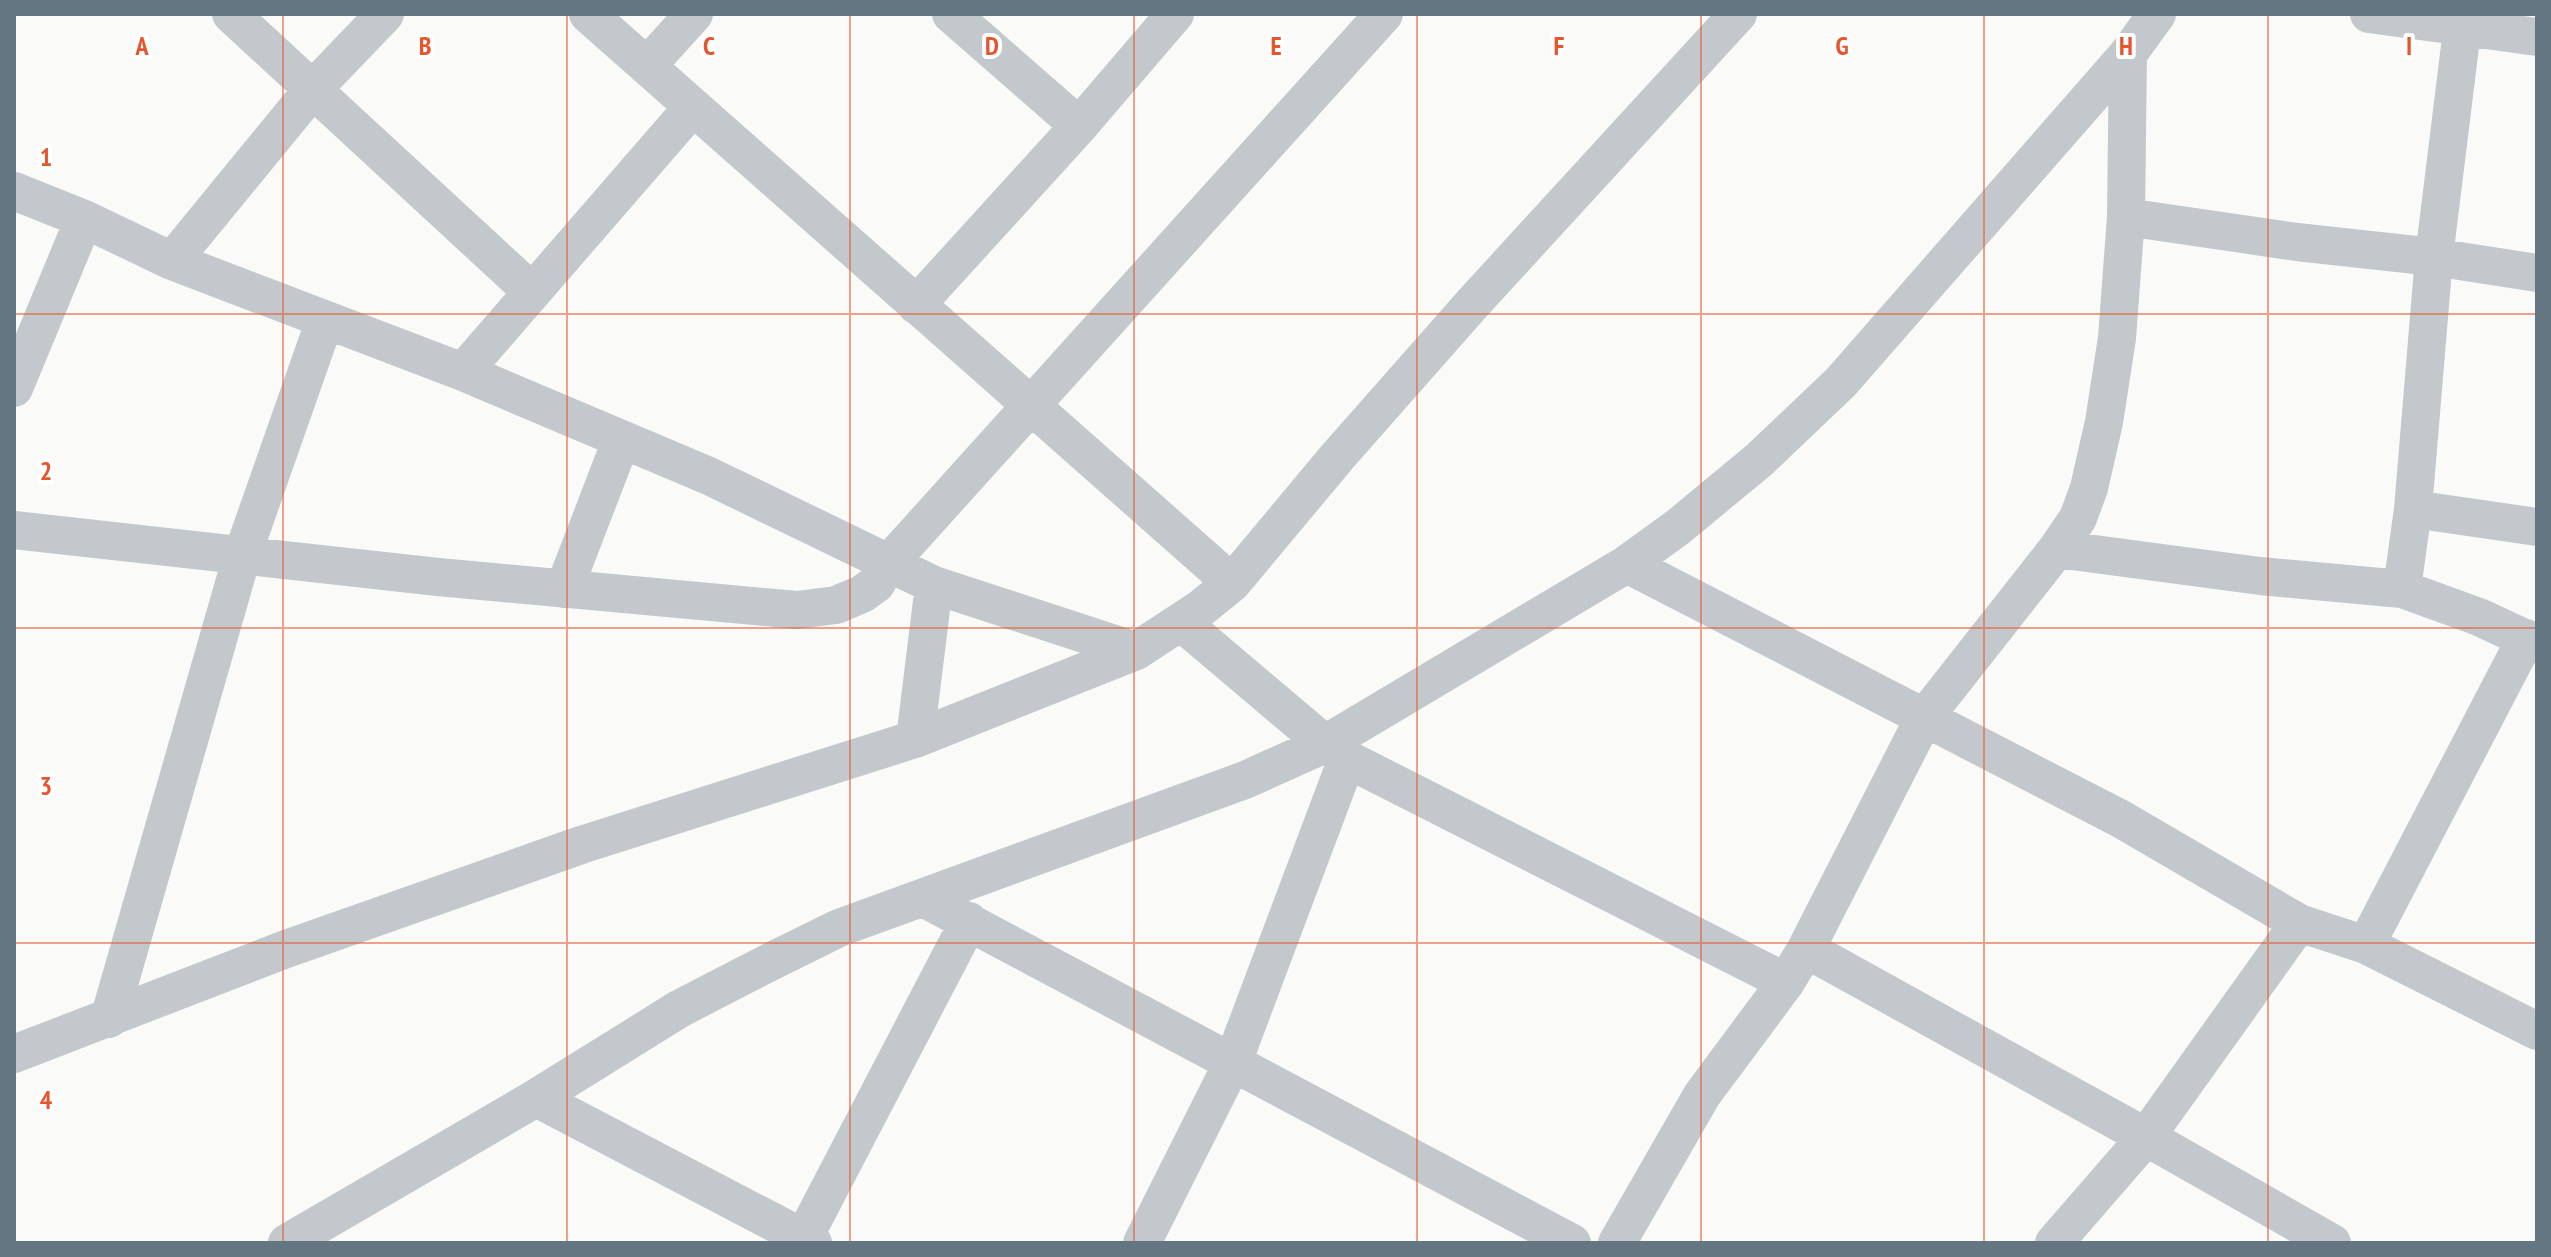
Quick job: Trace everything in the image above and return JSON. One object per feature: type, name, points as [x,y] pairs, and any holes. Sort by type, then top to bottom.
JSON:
[{"type":"street","points":[[231,14],[531,291]]},
{"type":"street","points":[[172,261],[313,89],[385,14]]},
{"type":"street","points":[[588,14],[1232,583]]},
{"type":"street","points":[[647,66],[694,14]]},
{"type":"street","points":[[951,14],[1079,126]]},
{"type":"street","points":[[916,305],[1079,126],[1175,14]]},
{"type":"street","points":[[14,530],[564,589],[797,610],[836,605],[876,584],[888,564],[1384,14]]},
{"type":"street","points":[[14,1054],[286,949],[581,845],[915,739],[1136,651],[1200,609],[1232,583],[1338,456],[1473,303],[1738,14]]},
{"type":"street","points":[[287,1243],[536,1098],[679,1009],[839,928],[1245,780],[1336,751],[1627,564],[1678,527],[1759,460],[1841,382],[2128,54],[2157,14]]},
{"type":"street","points":[[2369,14],[2463,20],[2537,37]]},
{"type":"street","points":[[2402,589],[2413,509],[2434,257],[2463,20]]},
{"type":"street","points":[[1617,1243],[1702,1095],[1786,982],[1806,949],[1924,718],[2078,518],[2089,488],[2104,422],[2117,338],[2126,217],[2128,54]]},
{"type":"street","points":[[463,372],[692,108]]},
{"type":"street","points":[[14,191],[84,219],[172,261],[463,372],[709,476],[934,585],[1136,651]]},
{"type":"street","points":[[2126,217],[2537,273]]},
{"type":"street","points":[[14,388],[84,219]]},
{"type":"street","points":[[109,1019],[242,556],[325,320]]},
{"type":"street","points":[[564,589],[621,441]]},
{"type":"street","points":[[2413,509],[2537,527]]},
{"type":"street","points":[[2057,549],[2260,576],[2402,589],[2479,617],[2531,641],[2366,945]]},
{"type":"street","points":[[1627,564],[2121,819],[2299,923],[2366,945],[2537,1031]]},
{"type":"street","points":[[915,739],[934,585]]},
{"type":"street","points":[[1181,622],[1336,751],[1786,982]]},
{"type":"street","points":[[1142,1243],[1233,1062],[1336,751]]},
{"type":"street","points":[[923,898],[1572,1243]]},
{"type":"street","points":[[536,1098],[806,1241],[969,921]]},
{"type":"street","points":[[2054,1243],[2146,1137],[2299,923]]},
{"type":"street","points":[[1806,949],[2332,1243]]}]
